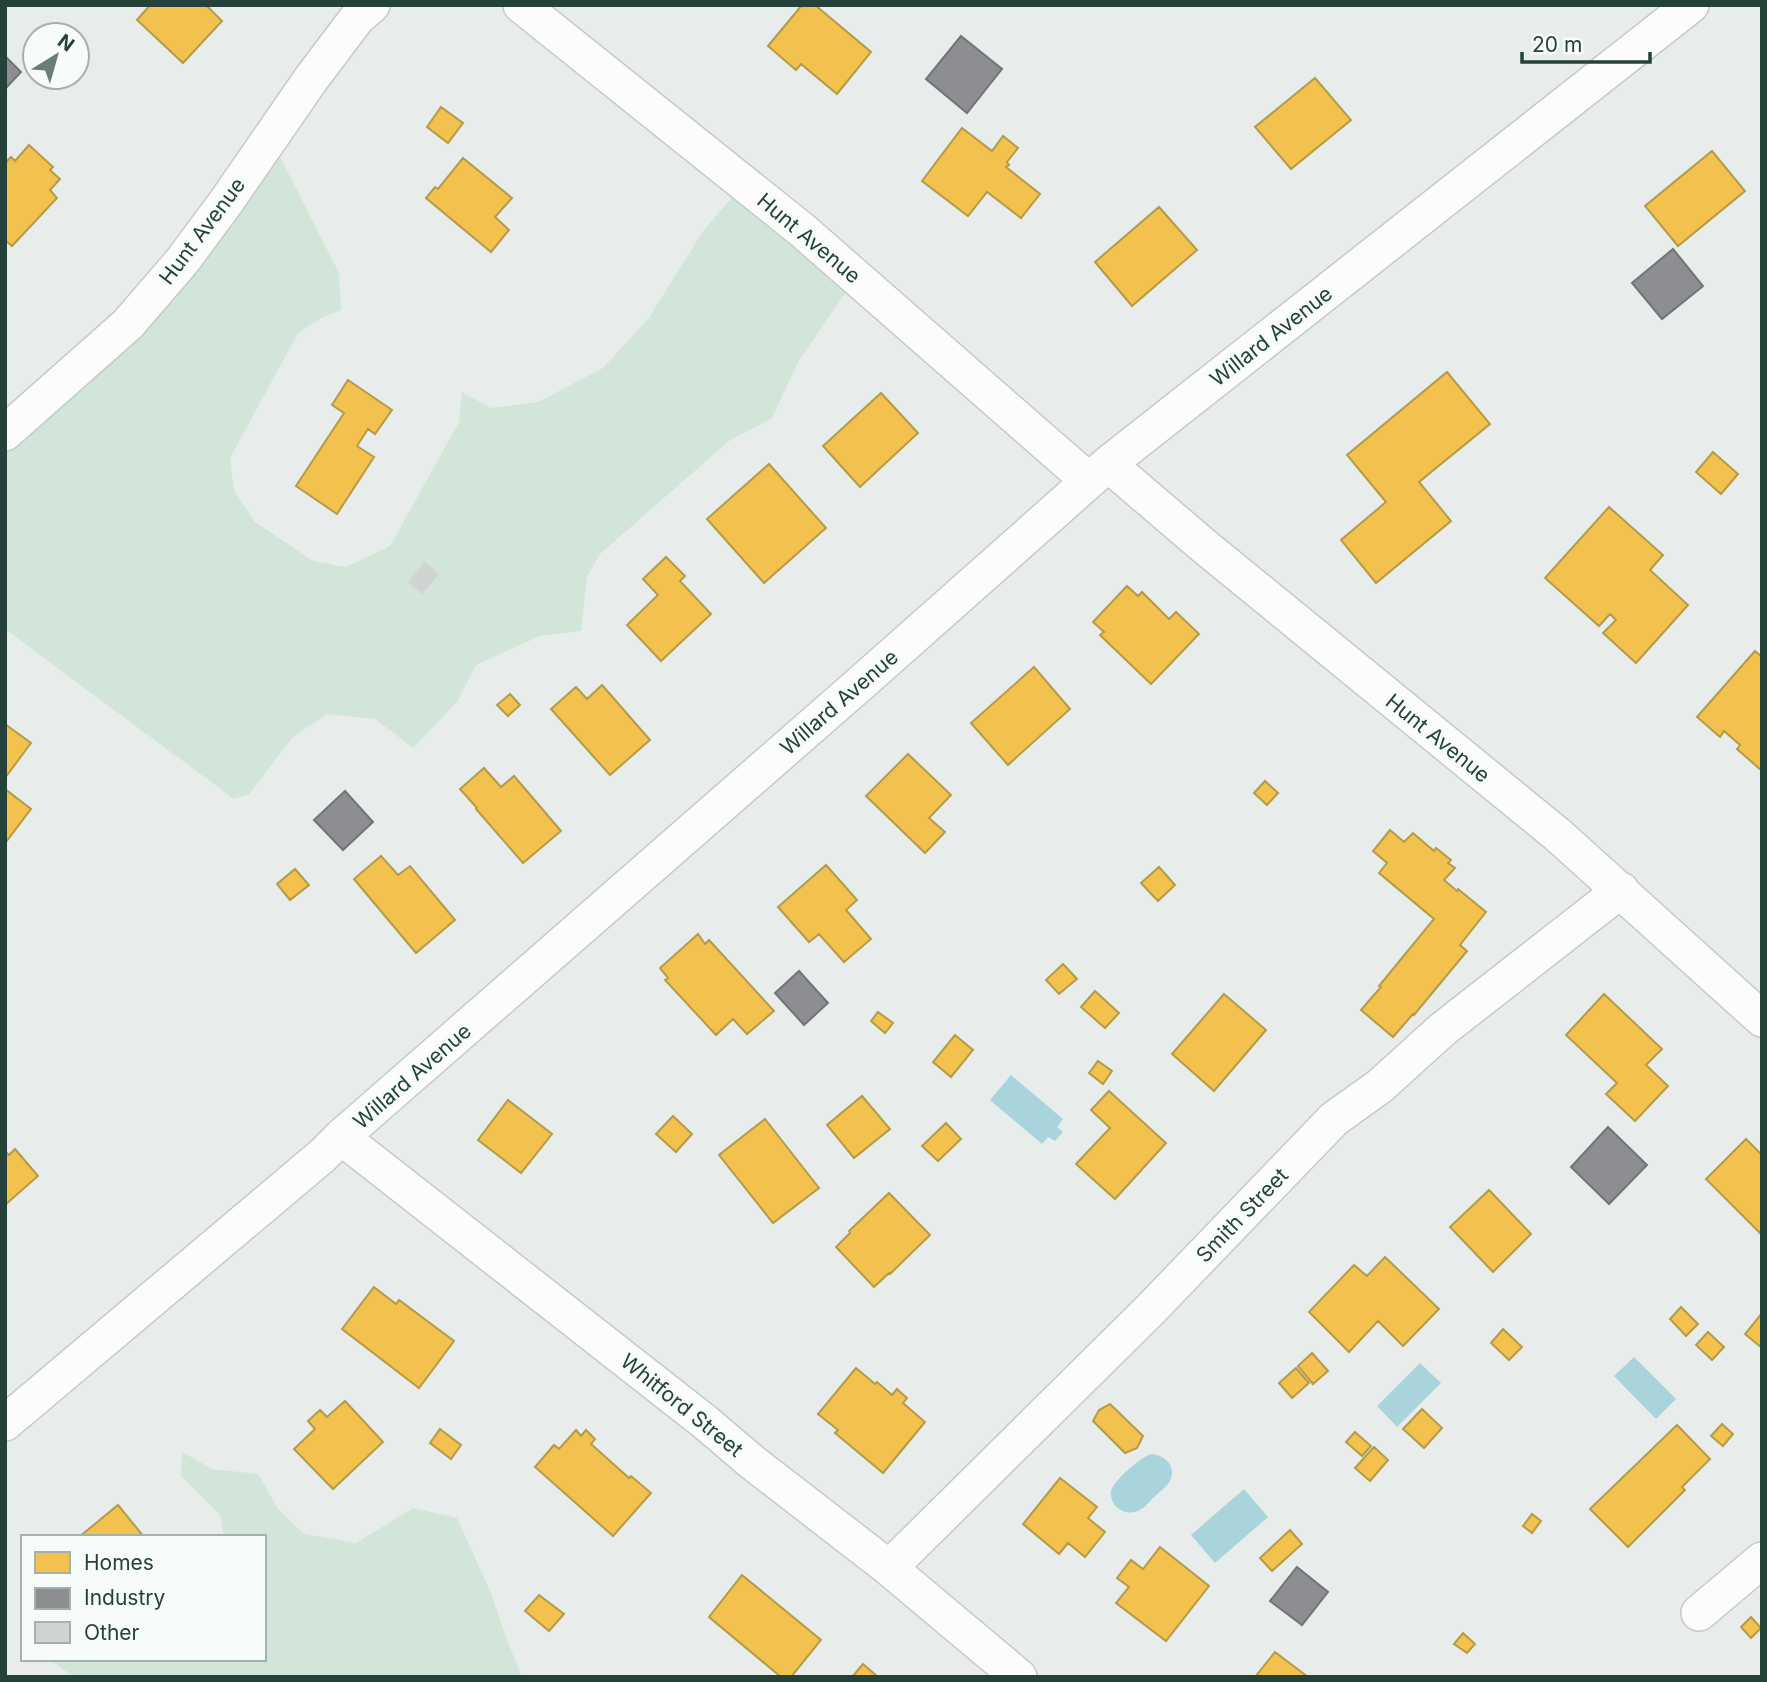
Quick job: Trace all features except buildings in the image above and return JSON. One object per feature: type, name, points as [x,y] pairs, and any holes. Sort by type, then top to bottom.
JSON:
[{"type":"street","name":"Hunt Avenue","points":[[5,433],[128,324],[183,260],[356,18],[372,5]]},
{"type":"street","name":"Hunt Avenue","points":[[521,5],[1099,472],[1204,547],[1558,835],[1762,1019]]},
{"type":"street","name":"Willard Avenue","points":[[5,1423],[322,1156],[1099,472],[1691,5]]},
{"type":"street","name":"Smith Street","points":[[889,1569],[1149,1311],[1334,1119],[1380,1086],[1443,1029],[1621,890]]},
{"type":"street","name":"Whitford Street","points":[[341,1137],[705,1422],[1019,1677]]},
{"type":"street","points":[[1699,1613],[1762,1560]]},
{"type":"green space","points":[[277,151],[339,273],[341,310],[321,318],[298,333],[230,458],[234,490],[255,522],[313,561],[346,567],[390,546],[459,422],[462,392],[491,408],[538,402],[603,368],[648,319],[703,231],[740,188],[850,286],[798,362],[772,418],[729,441],[600,554],[587,577],[581,631],[540,636],[476,665],[457,702],[413,748],[375,719],[327,714],[293,737],[249,794],[234,799],[5,629],[5,432]]},
{"type":"green space","points":[[182,1452],[212,1469],[258,1474],[278,1509],[304,1534],[356,1543],[413,1508],[457,1518],[491,1593],[522,1677],[74,1677],[53,1661],[266,1661],[266,1535],[224,1535],[220,1515],[181,1476]]},
{"type":"water","points":[[1011,1075],[1063,1119],[1057,1127],[1063,1132],[1055,1141],[1048,1137],[1042,1144],[990,1100]]},
{"type":"water","points":[[1634,1357],[1676,1399],[1656,1419],[1614,1376]]},
{"type":"water","points":[[1420,1363],[1441,1383],[1397,1427],[1377,1406]]},
{"type":"water","points":[[1151,1454],[1162,1457],[1169,1463],[1172,1473],[1168,1484],[1140,1510],[1130,1513],[1122,1510],[1112,1501],[1113,1486],[1128,1470]]},
{"type":"water","points":[[1244,1489],[1268,1517],[1215,1563],[1191,1535]]}]
